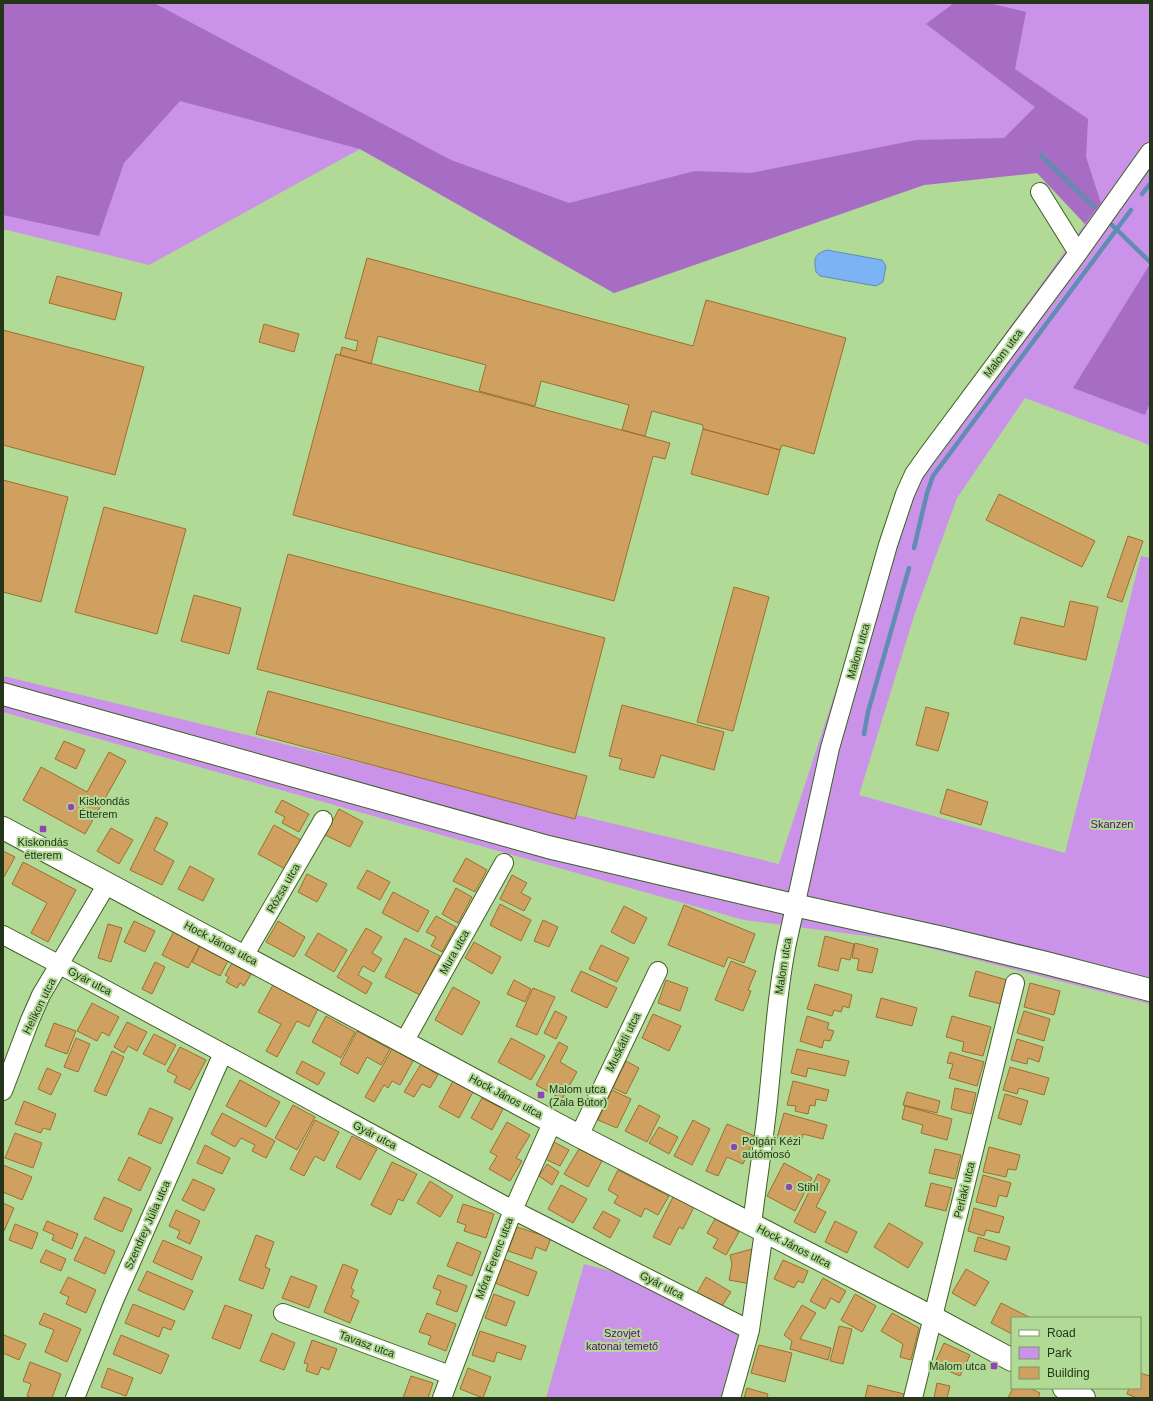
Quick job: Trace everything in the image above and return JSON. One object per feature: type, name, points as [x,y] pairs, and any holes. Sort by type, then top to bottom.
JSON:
[{"type":"street","name":"Malom utca","points":[[731,1398],[750,1330],[772,1054],[781,974],[794,905],[830,748],[888,545],[905,494],[914,474],[926,457],[1078,253],[1150,152]]},
{"type":"street","points":[[1040,192],[1078,253]]},
{"type":"street","points":[[3,694],[548,848],[958,942],[1150,990]]},
{"type":"street","name":"Rózsa utca","points":[[244,956],[323,820]]},
{"type":"street","name":"Hock János utca","points":[[3,828],[579,1136],[932,1317],[1011,1359]]},
{"type":"street","name":"Mura utca","points":[[404,1042],[504,863]]},
{"type":"street","name":"Helikon utca","points":[[3,1091],[41,995],[107,884]]},
{"type":"street","name":"Gyár utca","points":[[3,935],[513,1210],[750,1330]]},
{"type":"street","name":"Muskátli utca","points":[[579,1136],[658,970]]},
{"type":"street","name":"Perlaki utca","points":[[913,1398],[1015,983]]},
{"type":"street","name":"Szendrey Júlia utca","points":[[75,1398],[114,1301],[223,1053]]},
{"type":"street","name":"Móra Ferenc utca","points":[[442,1398],[513,1210],[553,1121]]},
{"type":"street","name":"Tavasz utca","points":[[283,1313],[450,1375]]},
{"type":"street","points":[[1066,1389],[1084,1398]]},
{"type":"green space","name":"Skanzen","points":[[3,3],[1150,3],[1150,445],[1025,398],[957,498],[914,616],[859,795],[1065,853],[1141,556],[1150,558],[1150,1004],[897,940],[744,920],[3,712],[3,676],[779,864],[885,540],[906,470],[1085,224],[1037,173],[924,185],[614,293],[360,149],[149,265],[3,229]]},
{"type":"green space","name":"Szovjet katonai temető","points":[[584,1264],[621,1274],[739,1334],[721,1398],[546,1398]]},
{"type":"shaded area","points":[[3,3],[154,3],[451,160],[569,203],[695,171],[751,173],[916,140],[1004,138],[1035,107],[926,24],[954,3],[989,3],[1026,12],[1015,69],[1088,119],[1086,157],[1101,203],[1085,224],[1037,173],[924,185],[614,293],[360,149],[180,101],[124,163],[99,236],[3,215]]},
{"type":"shaded area","points":[[1150,264],[1150,403],[1145,415],[1073,388]]},
{"type":"water","points":[[827,250],[882,260],[886,266],[883,282],[876,286],[820,276],[816,272],[815,261],[819,253]]},
{"type":"building","points":[[367,258],[693,346],[706,300],[846,338],[814,454],[782,445],[780,450],[703,429],[703,425],[652,411],[645,436],[622,430],[629,405],[541,381],[535,406],[479,391],[486,365],[378,336],[371,364],[340,355],[342,347],[356,351],[358,341],[345,338]]},
{"type":"building","points":[[57,276],[122,293],[115,320],[49,303]]},
{"type":"building","points":[[264,324],[299,334],[294,352],[259,342]]},
{"type":"building","points":[[3,330],[144,367],[115,475],[3,445]]},
{"type":"building","points":[[336,354],[670,443],[665,459],[653,456],[614,601],[293,515]]},
{"type":"building","points":[[703,429],[780,450],[768,495],[691,474]]},
{"type":"building","points":[[3,480],[68,497],[41,602],[3,592]]},
{"type":"building","points":[[999,494],[1095,541],[1082,567],[986,520]]},
{"type":"building","points":[[104,507],[186,529],[157,634],[75,612]]},
{"type":"building","points":[[1128,536],[1143,541],[1122,602],[1107,597]]},
{"type":"building","points":[[288,554],[605,638],[575,753],[257,669]]},
{"type":"building","points":[[734,587],[769,597],[733,731],[697,722]]},
{"type":"building","points":[[194,595],[241,608],[229,654],[181,641]]},
{"type":"building","points":[[1070,601],[1098,607],[1086,660],[1014,644],[1021,617],[1064,627]]},
{"type":"building","points":[[268,691],[587,776],[575,819],[256,734]]},
{"type":"building","points":[[622,705],[724,732],[714,770],[661,755],[654,778],[619,769],[622,759],[609,756]]},
{"type":"building","points":[[926,707],[949,713],[938,751],[916,745]]},
{"type":"building","points":[[64,741],[85,750],[76,769],[55,759]]},
{"type":"building","points":[[109,752],[126,761],[85,834],[23,800],[41,767],[87,792]]},
{"type":"building","points":[[947,789],[988,802],[981,825],[940,813]]},
{"type":"building","points":[[282,800],[309,814],[299,832],[282,823],[285,817],[275,812]]},
{"type":"building","points":[[339,809],[363,822],[350,847],[325,835]]},
{"type":"building","points":[[156,817],[168,823],[154,850],[174,861],[162,885],[130,870]]},
{"type":"building","points":[[274,825],[301,840],[285,869],[258,854]]},
{"type":"building","points":[[111,828],[133,840],[119,864],[97,851]]},
{"type":"building","points":[[3,851],[15,857],[4,877],[3,876]]},
{"type":"building","points":[[466,858],[487,870],[475,892],[453,881]]},
{"type":"building","points":[[23,862],[76,890],[48,942],[31,933],[47,903],[12,884]]},
{"type":"building","points":[[190,866],[214,879],[203,901],[178,889]]},
{"type":"building","points":[[367,870],[390,882],[380,900],[357,888]]},
{"type":"building","points":[[307,874],[327,884],[317,902],[298,892]]},
{"type":"building","points":[[512,875],[527,883],[521,893],[531,898],[524,911],[500,899]]},
{"type":"building","points":[[456,888],[472,897],[458,923],[442,914]]},
{"type":"building","points":[[393,892],[429,911],[418,932],[382,913]]},
{"type":"building","points":[[500,904],[531,920],[521,941],[490,925]]},
{"type":"building","points":[[684,905],[755,934],[744,963],[728,957],[724,967],[668,945]]},
{"type":"building","points":[[624,906],[647,918],[634,944],[611,932]]},
{"type":"building","points":[[436,916],[456,927],[442,952],[431,946],[436,937],[426,932]]},
{"type":"building","points":[[543,920],[558,927],[549,947],[534,941]]},
{"type":"building","points":[[134,921],[155,931],[145,952],[124,942]]},
{"type":"building","points":[[278,921],[305,937],[294,957],[266,942]]},
{"type":"building","points":[[108,924],[122,928],[111,962],[98,958]]},
{"type":"building","points":[[366,928],[382,937],[372,953],[382,959],[374,972],[363,966],[358,975],[372,983],[366,994],[337,977]]},
{"type":"building","points":[[174,931],[200,945],[188,968],[162,955]]},
{"type":"building","points":[[318,933],[347,950],[334,972],[305,955]]},
{"type":"building","points":[[825,936],[854,944],[850,960],[841,958],[838,971],[818,966]]},
{"type":"building","points":[[405,938],[440,956],[420,995],[385,977]]},
{"type":"building","points":[[474,942],[501,957],[492,974],[465,958]]},
{"type":"building","points":[[855,943],[878,949],[872,973],[857,970],[859,959],[852,958]]},
{"type":"building","points":[[601,945],[629,958],[617,982],[589,969]]},
{"type":"building","points":[[200,946],[228,961],[220,976],[192,962]]},
{"type":"building","points":[[731,961],[756,971],[748,990],[751,991],[743,1011],[715,1000]]},
{"type":"building","points":[[155,962],[165,967],[152,994],[142,989]]},
{"type":"building","points":[[232,963],[251,974],[244,986],[240,983],[237,988],[226,982],[229,977],[225,975]]},
{"type":"building","points":[[581,971],[617,988],[607,1008],[571,991]]},
{"type":"building","points":[[976,971],[1007,980],[1001,1004],[969,996]]},
{"type":"building","points":[[514,980],[531,989],[525,1002],[507,994]]},
{"type":"building","points":[[666,980],[688,988],[680,1011],[658,1003]]},
{"type":"building","points":[[1030,983],[1060,991],[1054,1015],[1024,1007]]},
{"type":"building","points":[[815,984],[852,995],[849,1008],[843,1006],[841,1012],[834,1010],[832,1016],[807,1009]]},
{"type":"building","points":[[273,985],[318,1009],[309,1027],[297,1021],[277,1057],[266,1051],[281,1024],[258,1012]]},
{"type":"building","points":[[453,987],[480,1002],[462,1035],[435,1020]]},
{"type":"building","points":[[533,988],[555,997],[537,1035],[516,1026]]},
{"type":"building","points":[[881,998],[917,1008],[912,1026],[876,1017]]},
{"type":"building","points":[[92,1003],[119,1017],[109,1036],[102,1032],[97,1041],[77,1031]]},
{"type":"building","points":[[555,1011],[567,1017],[556,1039],[544,1033]]},
{"type":"building","points":[[1024,1011],[1050,1019],[1044,1041],[1017,1033]]},
{"type":"building","points":[[653,1014],[681,1026],[669,1051],[642,1038]]},
{"type":"building","points":[[326,1016],[355,1032],[341,1058],[312,1042]]},
{"type":"building","points":[[807,1016],[829,1023],[827,1029],[834,1031],[830,1041],[824,1040],[822,1048],[800,1041]]},
{"type":"building","points":[[952,1016],[991,1027],[983,1056],[962,1051],[964,1042],[946,1037]]},
{"type":"building","points":[[127,1022],[147,1032],[137,1051],[128,1046],[124,1053],[114,1047]]},
{"type":"building","points":[[54,1023],[76,1031],[67,1054],[45,1046]]},
{"type":"building","points":[[357,1031],[390,1049],[381,1065],[367,1057],[358,1074],[340,1064]]},
{"type":"building","points":[[154,1034],[176,1045],[165,1065],[143,1054]]},
{"type":"building","points":[[76,1038],[90,1044],[78,1072],[64,1067]]},
{"type":"building","points":[[511,1038],[545,1056],[531,1080],[498,1062]]},
{"type":"building","points":[[1017,1039],[1043,1047],[1039,1062],[1028,1058],[1027,1064],[1011,1060]]},
{"type":"building","points":[[559,1042],[568,1047],[560,1062],[577,1072],[562,1099],[536,1085]]},
{"type":"building","points":[[180,1047],[206,1060],[190,1090],[174,1082],[177,1076],[167,1071]]},
{"type":"building","points":[[392,1049],[413,1061],[400,1085],[392,1081],[388,1088],[384,1085],[374,1102],[365,1097]]},
{"type":"building","points":[[797,1049],[849,1061],[845,1076],[808,1068],[806,1077],[791,1073]]},
{"type":"building","points":[[112,1051],[124,1057],[106,1096],[94,1091]]},
{"type":"building","points":[[950,1052],[984,1062],[977,1086],[949,1078],[953,1064],[947,1063]]},
{"type":"building","points":[[302,1061],[325,1073],[318,1085],[296,1073]]},
{"type":"building","points":[[626,1061],[639,1068],[626,1094],[613,1088]]},
{"type":"building","points":[[421,1064],[438,1075],[430,1088],[422,1084],[414,1097],[404,1092]]},
{"type":"building","points":[[1010,1067],[1049,1078],[1044,1095],[1019,1088],[1017,1094],[1003,1090]]},
{"type":"building","points":[[47,1068],[61,1074],[51,1095],[38,1089]]},
{"type":"building","points":[[240,1080],[280,1102],[266,1127],[226,1106]]},
{"type":"building","points":[[453,1081],[473,1092],[459,1118],[439,1107]]},
{"type":"building","points":[[793,1081],[829,1090],[826,1101],[816,1099],[815,1106],[810,1105],[808,1114],[795,1111],[796,1106],[787,1105]]},
{"type":"building","points":[[955,1088],[976,1093],[971,1114],[951,1109]]},
{"type":"building","points":[[612,1090],[631,1099],[617,1128],[598,1120]]},
{"type":"building","points":[[907,1092],[940,1101],[937,1113],[903,1105]]},
{"type":"building","points":[[1005,1094],[1028,1101],[1021,1125],[998,1118]]},
{"type":"building","points":[[482,1098],[503,1109],[492,1130],[471,1118]]},
{"type":"building","points":[[24,1101],[56,1114],[50,1130],[43,1128],[41,1133],[15,1124]]},
{"type":"building","points":[[293,1105],[315,1117],[297,1150],[275,1138]]},
{"type":"building","points":[[639,1105],[660,1116],[647,1142],[625,1131]]},
{"type":"building","points":[[905,1106],[952,1119],[947,1140],[921,1133],[923,1125],[902,1119]]},
{"type":"building","points":[[150,1108],[173,1118],[161,1144],[138,1134]]},
{"type":"building","points":[[222,1113],[275,1141],[266,1158],[252,1151],[255,1145],[241,1138],[235,1147],[211,1134]]},
{"type":"building","points":[[784,1113],[827,1125],[823,1139],[803,1134],[800,1144],[777,1138]]},
{"type":"building","points":[[315,1120],[339,1132],[324,1161],[315,1156],[304,1176],[290,1169]]},
{"type":"building","points":[[693,1120],[710,1129],[692,1165],[674,1156]]},
{"type":"building","points":[[507,1122],[530,1135],[516,1158],[522,1161],[510,1181],[489,1169],[497,1156],[490,1152]]},
{"type":"building","name":"Polgári Kézi autómosó","points":[[727,1124],[755,1136],[743,1164],[727,1157],[718,1176],[706,1171]]},
{"type":"building","points":[[659,1127],[678,1137],[669,1154],[649,1143]]},
{"type":"building","points":[[15,1133],[42,1143],[33,1168],[5,1158]]},
{"type":"building","points":[[352,1136],[377,1149],[360,1180],[336,1167]]},
{"type":"building","points":[[554,1142],[569,1150],[560,1166],[545,1159]]},
{"type":"building","points":[[205,1145],[230,1158],[222,1174],[197,1163]]},
{"type":"building","points":[[989,1147],[1020,1155],[1016,1170],[1008,1169],[1006,1177],[983,1172]]},
{"type":"building","points":[[579,1149],[602,1161],[588,1187],[564,1174]]},
{"type":"building","points":[[935,1149],[961,1155],[955,1179],[929,1173]]},
{"type":"building","points":[[129,1157],[151,1168],[140,1191],[118,1180]]},
{"type":"building","points":[[392,1162],[417,1174],[403,1201],[398,1199],[391,1215],[371,1205]]},
{"type":"building","points":[[784,1163],[812,1178],[795,1211],[767,1196]]},
{"type":"building","points":[[547,1164],[559,1172],[552,1185],[539,1176]]},
{"type":"building","points":[[3,1165],[32,1177],[22,1200],[3,1192]]},
{"type":"building","points":[[618,1170],[669,1196],[658,1215],[645,1208],[641,1217],[614,1203],[618,1196],[608,1190]]},
{"type":"building","points":[[818,1174],[830,1180],[816,1207],[826,1212],[815,1233],[794,1222]]},
{"type":"building","points":[[983,1175],[1011,1183],[1007,1197],[999,1195],[996,1207],[976,1202]]},
{"type":"building","points":[[193,1179],[215,1189],[204,1211],[182,1200]]},
{"type":"building","points":[[430,1181],[453,1196],[440,1217],[417,1203]]},
{"type":"building","points":[[931,1183],[952,1188],[946,1211],[925,1206]]},
{"type":"building","points":[[561,1185],[587,1199],[573,1223],[548,1209]]},
{"type":"building","points":[[104,1197],[132,1209],[122,1232],[94,1219]]},
{"type":"building","points":[[673,1197],[694,1207],[683,1229],[679,1227],[670,1245],[653,1237]]},
{"type":"building","points":[[3,1203],[14,1208],[4,1231],[3,1231]]},
{"type":"building","points":[[463,1204],[494,1214],[486,1238],[464,1231],[466,1225],[457,1222]]},
{"type":"building","points":[[974,1208],[1004,1217],[999,1233],[986,1230],[984,1236],[968,1231]]},
{"type":"building","points":[[176,1210],[200,1221],[190,1244],[177,1238],[180,1231],[169,1226]]},
{"type":"building","points":[[603,1211],[620,1220],[610,1238],[593,1228]]},
{"type":"building","points":[[715,1219],[739,1232],[726,1255],[713,1248],[718,1239],[707,1233]]},
{"type":"building","points":[[47,1221],[78,1234],[72,1249],[52,1240],[54,1235],[43,1230]]},
{"type":"building","points":[[835,1221],[857,1232],[847,1253],[825,1242]]},
{"type":"building","points":[[889,1223],[923,1243],[908,1268],[874,1247]]},
{"type":"building","points":[[15,1224],[38,1233],[32,1249],[9,1240]]},
{"type":"building","points":[[517,1227],[551,1238],[546,1251],[536,1247],[532,1259],[508,1251]]},
{"type":"building","points":[[256,1235],[274,1242],[265,1267],[270,1269],[263,1289],[239,1280]]},
{"type":"building","points":[[85,1237],[115,1251],[105,1274],[74,1260]]},
{"type":"building","points":[[978,1237],[1010,1247],[1006,1260],[974,1251]]},
{"type":"building","points":[[163,1240],[202,1257],[192,1280],[153,1262]]},
{"type":"building","points":[[457,1242],[481,1252],[472,1276],[447,1266]]},
{"type":"building","points":[[752,1249],[755,1260],[751,1284],[729,1280],[732,1264],[730,1255]]},
{"type":"building","points":[[46,1250],[66,1259],[61,1271],[40,1262]]},
{"type":"building","points":[[504,1259],[537,1272],[528,1296],[495,1283]]},
{"type":"building","points":[[783,1260],[808,1271],[803,1283],[798,1281],[794,1288],[774,1279]]},
{"type":"building","points":[[343,1264],[358,1270],[351,1288],[354,1290],[351,1297],[359,1301],[350,1323],[324,1312]]},
{"type":"building","points":[[966,1269],[989,1282],[975,1306],[952,1293]]},
{"type":"building","points":[[147,1271],[193,1291],[184,1310],[138,1290]]},
{"type":"building","points":[[438,1275],[467,1286],[457,1312],[436,1304],[441,1291],[433,1288]]},
{"type":"building","points":[[291,1276],[317,1286],[309,1308],[282,1298]]},
{"type":"building","points":[[68,1277],[96,1290],[86,1313],[66,1304],[69,1297],[60,1293]]},
{"type":"building","points":[[706,1277],[731,1292],[720,1309],[696,1295]]},
{"type":"building","points":[[823,1278],[846,1291],[839,1303],[831,1298],[825,1309],[810,1301]]},
{"type":"building","points":[[494,1294],[515,1302],[506,1326],[485,1318]]},
{"type":"building","points":[[855,1294],[876,1306],[862,1332],[841,1320]]},
{"type":"building","points":[[1001,1303],[1029,1317],[1011,1317],[1011,1333],[991,1323]]},
{"type":"building","points":[[133,1304],[175,1321],[171,1330],[163,1327],[159,1337],[125,1323]]},
{"type":"building","points":[[225,1305],[252,1315],[240,1349],[212,1338]]},
{"type":"building","points":[[802,1305],[816,1313],[800,1339],[831,1348],[828,1360],[790,1349],[792,1341],[784,1335]]},
{"type":"building","points":[[44,1313],[81,1329],[67,1362],[45,1352],[54,1330],[39,1324]]},
{"type":"building","points":[[427,1313],[456,1324],[446,1351],[428,1344],[431,1336],[419,1332]]},
{"type":"building","points":[[892,1313],[919,1328],[911,1360],[900,1357],[903,1344],[881,1331]]},
{"type":"building","points":[[839,1326],[852,1329],[843,1364],[830,1361]]},
{"type":"building","points":[[480,1331],[526,1346],[521,1360],[497,1352],[494,1362],[472,1355]]},
{"type":"building","points":[[272,1333],[295,1343],[284,1370],[260,1361]]},
{"type":"building","points":[[4,1335],[26,1344],[19,1360],[3,1353]]},
{"type":"building","points":[[121,1335],[169,1355],[161,1374],[113,1354]]},
{"type":"building","points":[[312,1340],[337,1349],[329,1370],[321,1367],[318,1375],[306,1371],[308,1364],[304,1363]]},
{"type":"building","points":[[944,1343],[970,1355],[960,1376],[934,1365]]},
{"type":"building","points":[[759,1345],[792,1353],[785,1382],[751,1373]]},
{"type":"building","points":[[30,1362],[61,1374],[52,1398],[32,1398],[27,1396],[31,1384],[23,1381]]},
{"type":"building","points":[[108,1368],[133,1378],[126,1396],[101,1387]]},
{"type":"building","points":[[468,1368],[491,1377],[483,1398],[460,1389]]},
{"type":"building","points":[[1141,1373],[1150,1376],[1150,1398],[1137,1398],[1127,1394],[1129,1389],[1141,1389]]},
{"type":"building","points":[[411,1376],[433,1383],[428,1398],[403,1398]]},
{"type":"building","points":[[937,1383],[950,1386],[947,1398],[934,1398]]},
{"type":"building","points":[[868,1385],[904,1394],[903,1398],[865,1398]]},
{"type":"building","points":[[747,1388],[768,1394],[767,1398],[744,1398]]},
{"type":"building","points":[[1012,1389],[1032,1389],[1040,1393],[1038,1398],[1008,1398]]},
{"type":"waterway","points":[[1041,155],[1094,207]]},
{"type":"waterway","points":[[1142,194],[1150,184]]},
{"type":"waterway","points":[[914,548],[927,493],[933,476],[1131,210]]},
{"type":"waterway","points":[[1112,225],[1150,262]]},
{"type":"waterway","points":[[864,734],[868,712],[909,568]]},
{"type":"place","name":"Kiskondás Étterem","points":[[71,807]]},
{"type":"place","name":"Kiskondás étterem","points":[[43,829]]},
{"type":"place","name":"Malom utca (Zala Bútor)","points":[[541,1095]]},
{"type":"place","name":"Polgári Kézi autómosó","points":[[734,1147]]},
{"type":"place","name":"Stihl","points":[[789,1187]]},
{"type":"place","name":"Malom utca","points":[[994,1366]]}]
